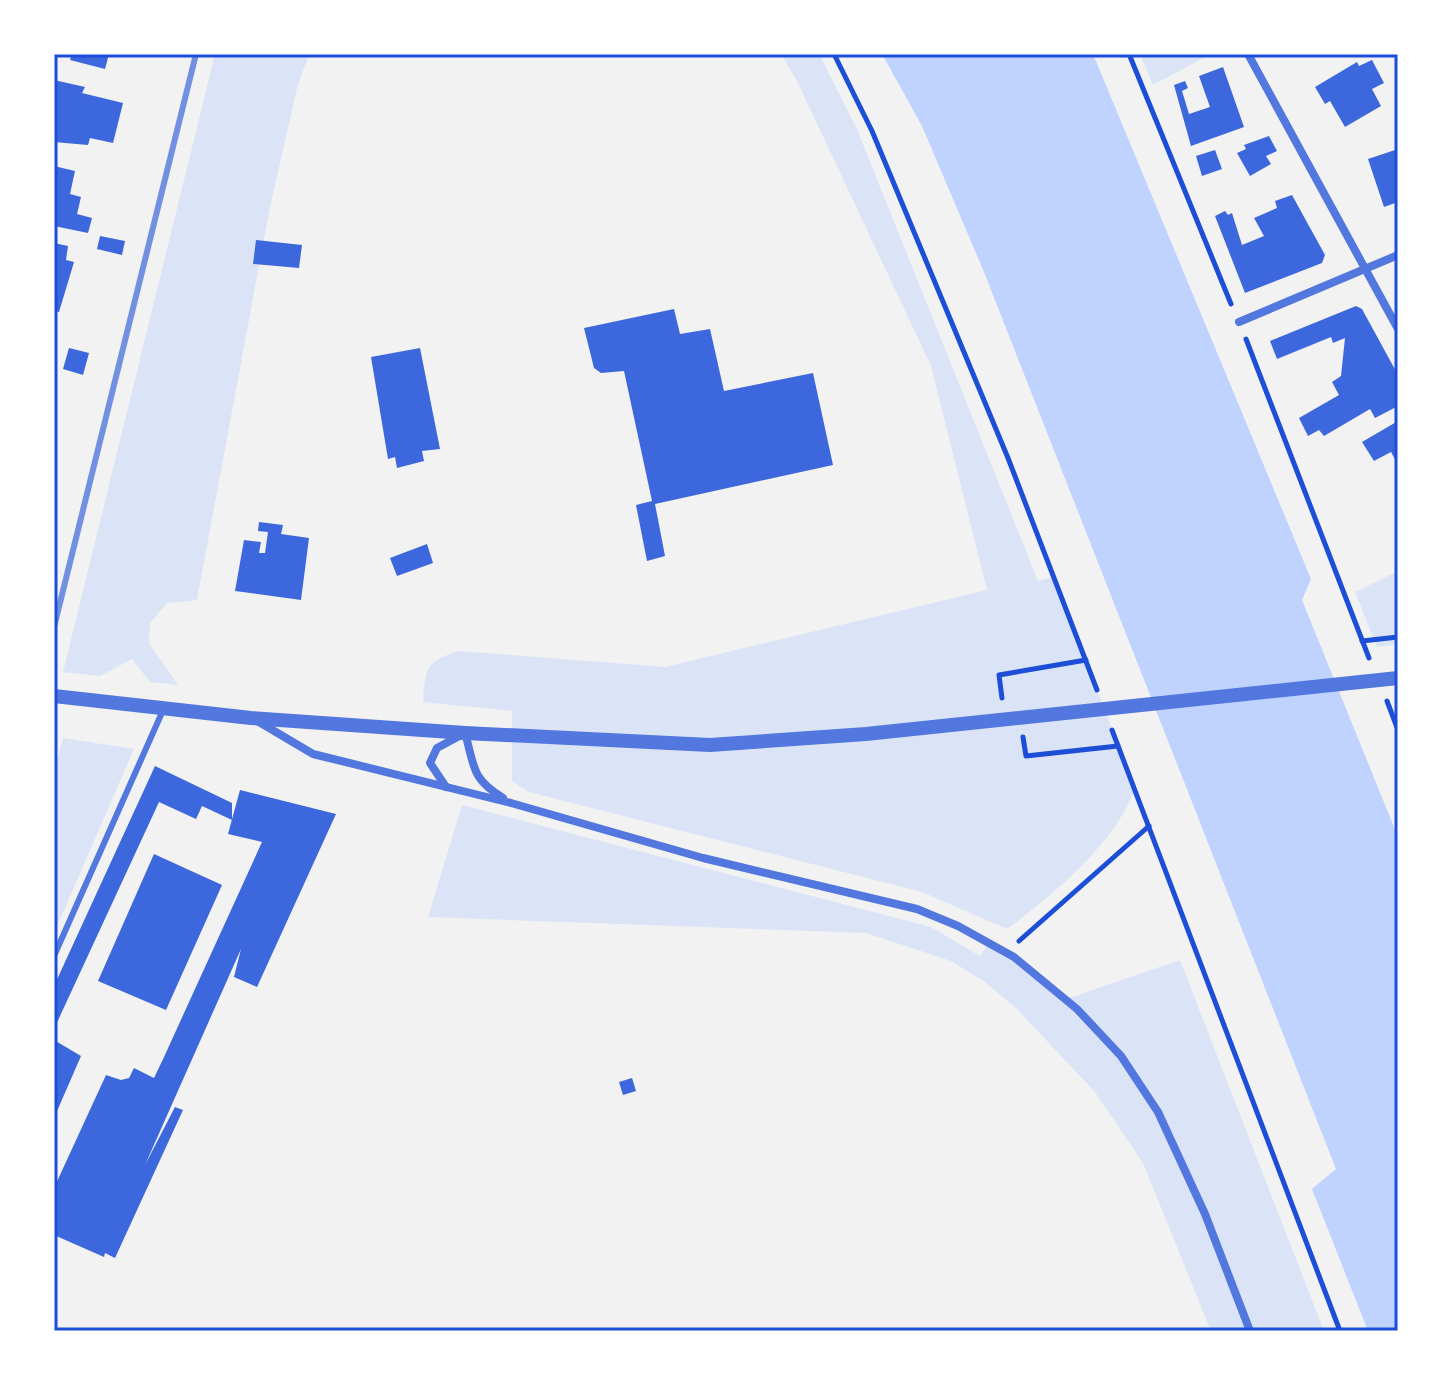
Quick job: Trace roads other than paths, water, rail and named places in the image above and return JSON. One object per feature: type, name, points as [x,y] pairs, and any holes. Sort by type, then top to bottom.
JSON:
[{"type":"street","points":[[1248,54],[1398,329]]},
{"type":"street","points":[[1239,322],[1398,255]]},
{"type":"street","points":[[54,696],[251,718],[465,733],[710,745],[790,741],[1398,678]]},
{"type":"street","points":[[251,718],[313,754],[511,803],[703,858],[917,909],[958,926],[1006,952],[1077,1009],[1121,1056],[1158,1112],[1205,1214],[1250,1331]]},
{"type":"street","points":[[446,787],[430,763],[437,748],[465,733]]},
{"type":"street","points":[[465,733],[482,785],[511,803]]},
{"type":"lane","points":[[54,956],[164,708]]},
{"type":"water","points":[[882,54],[1093,54],[1311,579],[1302,600],[1398,837],[1398,1331],[1368,1331],[1312,1189],[1336,1169],[984,272],[922,126]]},
{"type":"railway","points":[[54,627],[196,54]]}]
